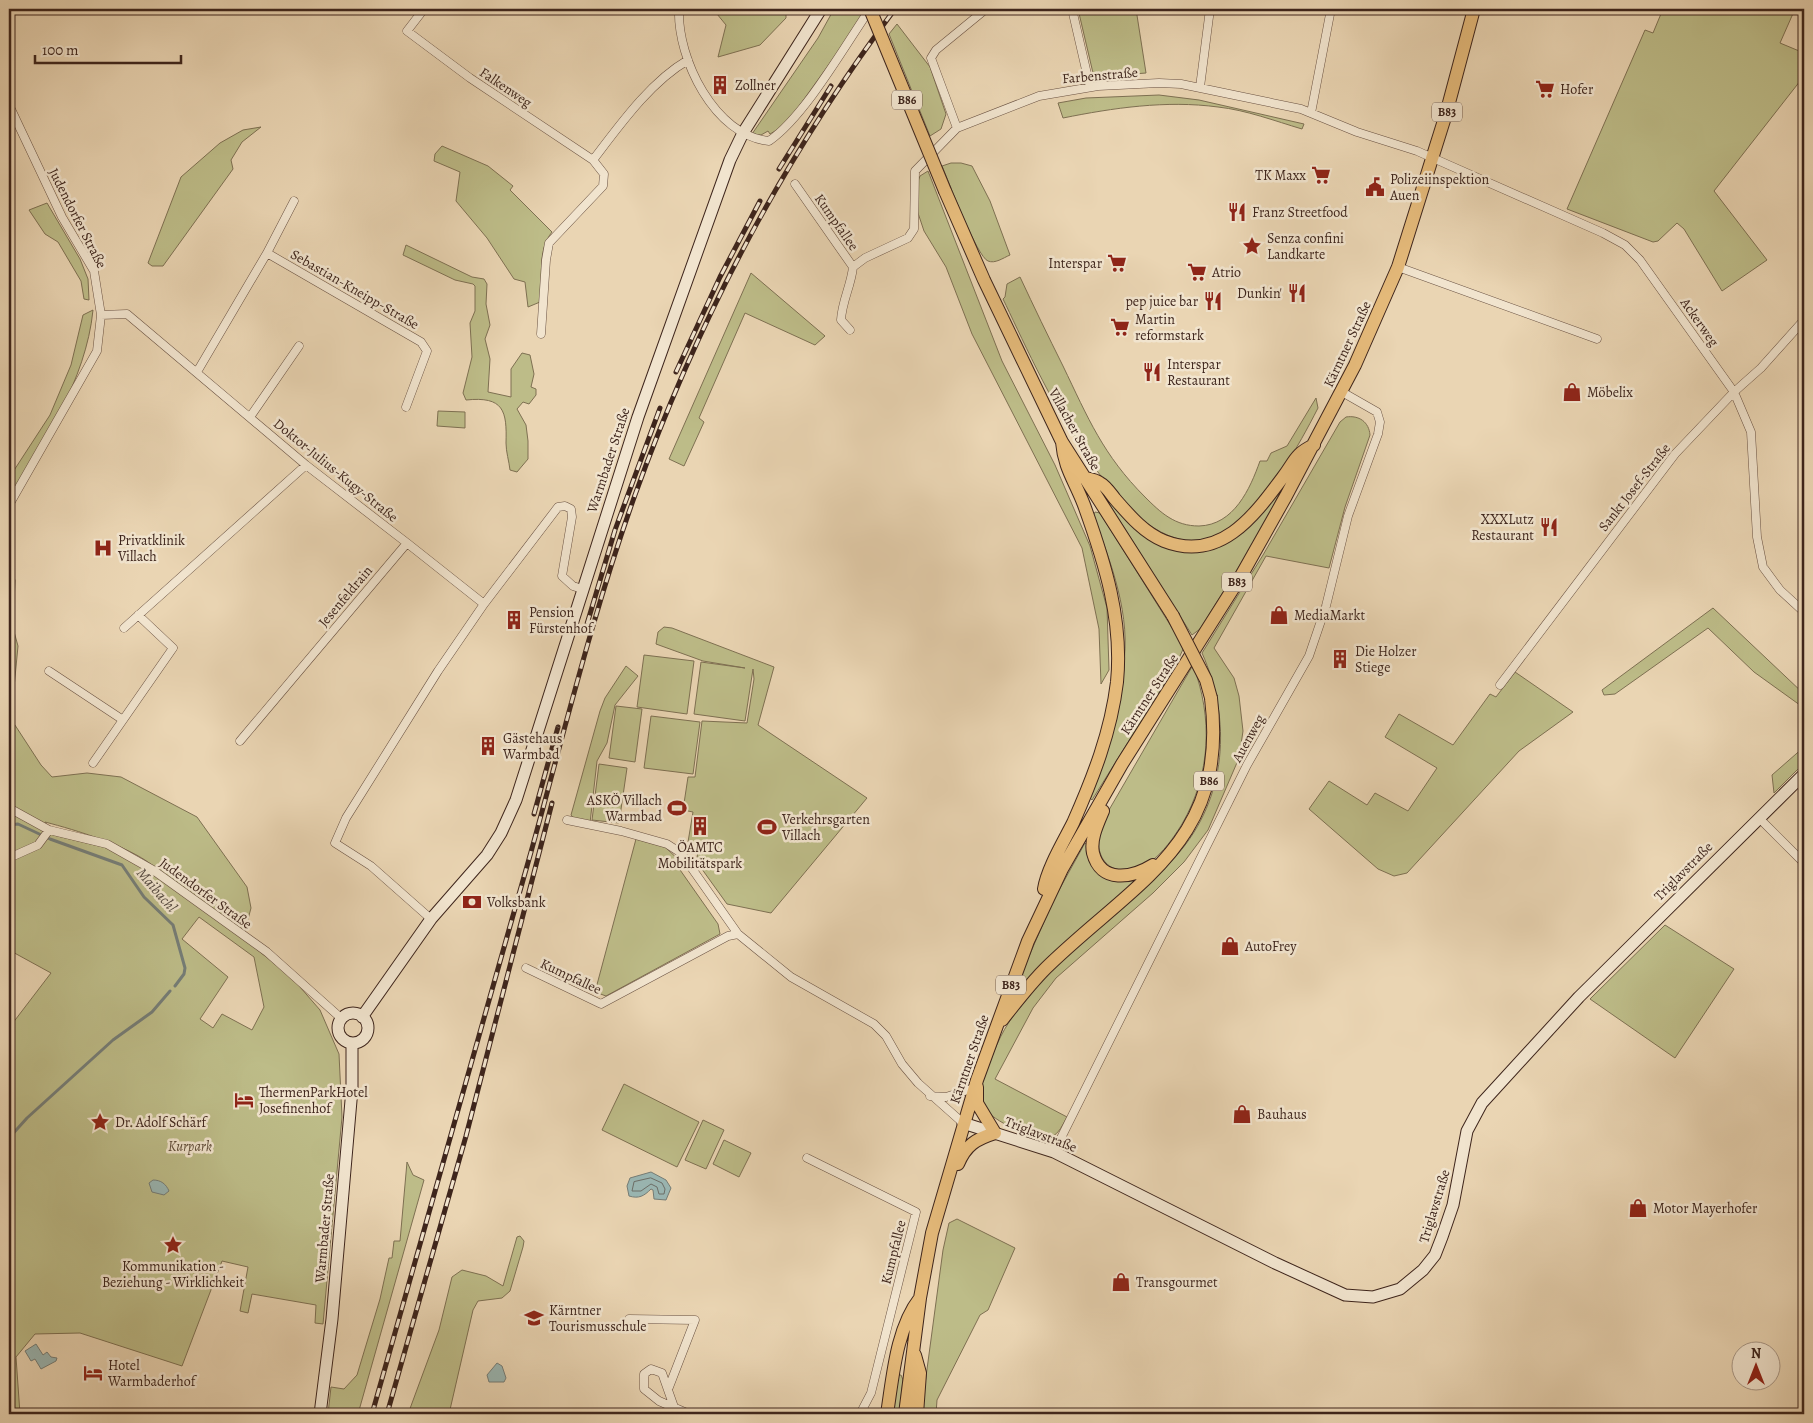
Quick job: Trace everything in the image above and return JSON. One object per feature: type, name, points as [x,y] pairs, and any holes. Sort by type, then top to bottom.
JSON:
[{"type":"main road","name":"Villacher Straße","points":[[870,9],[945,192],[984,280],[1062,442],[1173,616],[1206,680],[1211,698],[1215,742],[1212,768],[1206,792],[1197,813],[1181,839],[1154,873],[1047,968],[1019,996],[994,1029]]},
{"type":"main road","name":"Kärntner Straße","points":[[905,1414],[920,1298],[932,1233],[975,1084],[994,1029],[1042,908],[1122,764],[1241,576],[1342,392],[1398,267],[1433,158],[1474,9]]},
{"type":"main road","points":[[1042,908],[1045,884],[1087,791],[1106,735],[1117,682],[1118,650],[1112,595],[1104,561],[1079,490],[1064,460],[1062,442]]},
{"type":"main road","points":[[1086,478],[1101,483],[1149,534],[1181,545],[1204,545],[1228,538],[1240,528],[1284,476],[1300,451],[1314,445]]},
{"type":"main road","points":[[1122,764],[1122,779],[1096,826],[1092,851],[1098,864],[1105,872],[1117,876],[1130,876],[1139,874],[1169,853]]},
{"type":"main road","points":[[950,1170],[958,1164],[963,1151],[970,1143],[995,1133],[977,1103],[975,1084]]},
{"type":"main road","points":[[887,1414],[901,1339],[909,1312],[920,1298]]},
{"type":"main road","points":[[913,1348],[920,1373],[917,1414]]},
{"type":"street","name":"Falkenweg","points":[[424,9],[406,31],[470,78],[593,160]]},
{"type":"street","points":[[679,9],[688,60],[709,102],[727,122],[743,133],[755,140],[769,141],[782,132],[819,84],[870,9]]},
{"type":"street","name":"Warmbader Straße","points":[[362,1017],[431,919],[487,855],[501,833],[516,800],[638,416],[704,227],[730,160],[743,133],[821,9]]},
{"type":"street","points":[[956,128],[930,58],[936,50],[986,9]]},
{"type":"street","points":[[1072,9],[1090,86]]},
{"type":"street","points":[[1200,87],[1210,9]]},
{"type":"street","points":[[1311,114],[1331,9]]},
{"type":"street","points":[[540,334],[549,243],[603,186],[604,174],[593,160],[625,117],[675,67],[688,60]]},
{"type":"street","name":"Farbenstraße","points":[[853,267],[865,258],[908,238],[914,228],[915,171],[956,128],[1039,96],[1090,86],[1159,83],[1200,87],[1301,109],[1433,158]]},
{"type":"street","name":"Judendorfer Straße","points":[[9,105],[62,217],[94,271],[101,315],[97,351],[9,505]]},
{"type":"street","name":"Ackerweg","points":[[1433,158],[1603,233],[1625,245],[1640,260],[1734,392],[1751,432],[1756,537],[1763,567],[1780,590],[1804,612]]},
{"type":"street","name":"Kumpfallee","points":[[795,184],[853,267],[851,283],[842,306],[841,320],[850,330]]},
{"type":"street","points":[[197,372],[267,253],[294,201]]},
{"type":"street","name":"Sebastian-Kneipp-Straße","points":[[267,253],[421,342],[427,351],[406,407]]},
{"type":"street","points":[[1398,267],[1597,340]]},
{"type":"street","name":"Doktor-Julius-Kugy-Straße","points":[[101,315],[127,314],[306,465],[406,543]]},
{"type":"street","name":"Sankt Josef-Straße","points":[[1500,685],[1675,454],[1734,392],[1761,368],[1804,320]]},
{"type":"street","points":[[250,417],[299,346]]},
{"type":"street","name":"Auenweg","points":[[1054,1152],[1247,765],[1309,656],[1320,630],[1348,516],[1378,434],[1380,422],[1377,412],[1342,392]]},
{"type":"street","points":[[124,628],[306,465]]},
{"type":"street","points":[[431,919],[372,866],[335,843],[346,818],[438,671],[484,604],[558,507],[565,506],[572,509],[562,576],[573,586],[582,588]]},
{"type":"street","points":[[406,543],[484,604]]},
{"type":"street","name":"Jesenfeldrain","points":[[240,741],[406,543]]},
{"type":"street","points":[[93,763],[173,648],[138,615]]},
{"type":"street","points":[[49,671],[123,720]]},
{"type":"street","name":"Triglavstraße","points":[[963,1123],[1054,1152],[1266,1259],[1345,1296],[1373,1297],[1400,1289],[1423,1270],[1438,1246],[1453,1205],[1467,1132],[1482,1103],[1579,996],[1804,774]]},
{"type":"street","name":"Judendorfer Straße","points":[[9,808],[48,832],[107,844],[153,870],[267,952],[342,1019]]},
{"type":"street","points":[[1759,818],[1804,863]]},
{"type":"street","points":[[567,820],[620,831],[667,844],[681,853],[738,934],[791,977],[874,1024],[886,1036],[902,1064],[930,1096],[963,1123]]},
{"type":"street","points":[[9,858],[38,845],[48,832]]},
{"type":"street","name":"Kumpfallee","points":[[526,968],[601,1004],[728,936],[738,934]]},
{"type":"street","points":[[354,1014],[362,1017],[368,1024],[367,1034],[361,1041],[352,1043],[345,1041],[340,1035],[338,1027],[342,1019],[354,1014]]},
{"type":"street","name":"Warmbader Straße","points":[[320,1414],[332,1319],[351,1098],[352,1043]]},
{"type":"street","points":[[930,1096],[946,1097],[975,1084]]},
{"type":"street","name":"Kumpfallee","points":[[807,1158],[916,1212],[871,1393],[860,1414]]},
{"type":"street","points":[[629,1319],[695,1320],[668,1387]]},
{"type":"street","points":[[674,1407],[662,1374],[651,1369],[644,1374],[644,1389],[659,1401],[689,1414]]},
{"type":"green space","points":[[723,9],[786,9],[786,18],[760,45],[718,57],[726,25],[717,14]]},
{"type":"green space","points":[[834,9],[862,9],[865,14],[792,116],[780,128],[770,134],[768,131],[761,135],[752,134],[818,38]]},
{"type":"green space","points":[[1078,9],[1136,9],[1146,73],[1096,77],[1093,73]]},
{"type":"green space","points":[[1663,9],[1795,9],[1780,43],[1804,53],[1804,76],[1714,191],[1767,260],[1722,291],[1684,229],[1677,223],[1658,241],[1653,242],[1567,209],[1645,30],[1653,33]]},
{"type":"green space","points":[[897,24],[930,67],[946,114],[941,129],[930,136],[889,34]]},
{"type":"green space","points":[[1159,95],[1199,100],[1304,124],[1302,129],[1239,111],[1218,107],[1179,104],[1120,108],[1063,118],[1058,103],[1086,98]]},
{"type":"green space","points":[[261,127],[242,142],[231,160],[233,169],[163,266],[152,266],[148,263],[181,177],[220,143],[243,130]]},
{"type":"green space","points":[[442,146],[488,166],[513,186],[510,190],[552,232],[547,240],[542,257],[540,302],[528,307],[525,282],[514,279],[487,238],[456,201],[460,172],[434,161],[435,154]]},
{"type":"green space","points":[[951,163],[972,166],[990,201],[1010,255],[993,262],[988,261],[983,256],[970,233],[942,166]]},
{"type":"green space","points":[[928,171],[1002,361],[1055,465],[1090,546],[1107,608],[1109,670],[1101,684],[1099,629],[1082,548],[972,334],[946,267],[924,231],[917,210],[917,184],[920,176]]},
{"type":"green space","points":[[47,203],[80,259],[88,279],[89,300],[84,299],[81,281],[58,242],[45,234],[29,210]]},
{"type":"green space","points":[[406,245],[472,277],[484,279],[487,284],[486,304],[490,325],[485,339],[490,359],[488,392],[511,397],[511,369],[522,353],[530,355],[534,374],[531,387],[536,389],[536,395],[529,404],[523,402],[517,409],[526,425],[528,459],[517,472],[510,470],[506,446],[506,422],[501,408],[496,403],[488,401],[479,399],[466,400],[463,393],[472,357],[470,323],[475,311],[475,286],[455,280],[403,255]]},
{"type":"green space","points":[[751,273],[825,336],[815,345],[745,313],[699,418],[704,422],[684,466],[669,459]]},
{"type":"green space","points":[[1020,277],[1080,402],[1107,451],[1145,497],[1169,518],[1183,524],[1199,526],[1211,524],[1231,512],[1246,494],[1260,461],[1267,461],[1271,453],[1287,446],[1316,398],[1318,408],[1302,439],[1283,469],[1262,497],[1229,530],[1223,534],[1187,541],[1152,527],[1119,498],[1088,458],[1061,414],[1003,299],[1007,284]]},
{"type":"green space","points":[[93,310],[82,362],[72,387],[61,411],[9,506],[9,478],[50,415],[71,365],[83,315]]},
{"type":"green space","points":[[438,411],[465,412],[465,428],[437,426]]},
{"type":"green space","points":[[1346,417],[1355,417],[1362,420],[1368,426],[1370,435],[1345,507],[1329,568],[1266,556],[1214,648],[1234,678],[1239,696],[1243,731],[1239,758],[1208,830],[1184,862],[1153,893],[1056,978],[1033,1008],[995,1079],[1067,1117],[1059,1131],[1051,1137],[1035,1136],[1014,1129],[995,1118],[988,1112],[982,1102],[981,1090],[983,1080],[997,1045],[1014,1015],[1048,973],[1162,871],[1194,833],[1206,809],[1215,784],[1220,758],[1218,705],[1212,679],[1202,653],[1263,555],[1340,422]]},
{"type":"green space","points":[[1283,486],[1260,533],[1200,629],[1192,635],[1106,499],[1108,497],[1139,531],[1203,549]]},
{"type":"green space","points":[[1095,512],[1100,513],[1184,647],[1175,667],[1092,800],[1090,798],[1120,684],[1125,649],[1125,629],[1118,590],[1107,552],[1093,516]]},
{"type":"green space","name":"Kurpark","points":[[9,570],[15,580],[13,628],[18,646],[11,719],[41,765],[52,777],[87,773],[121,777],[197,817],[247,887],[251,908],[243,938],[293,979],[320,1010],[339,1054],[342,1117],[323,1324],[315,1323],[316,1305],[252,1294],[248,1313],[240,1311],[248,1267],[222,1261],[182,1366],[80,1333],[35,1334],[16,1357],[20,1414],[9,1414],[9,1028],[51,973],[9,950]],"holes":[[[45,822],[116,845],[130,851],[152,865],[147,870],[107,848],[53,835]],[[199,917],[254,957],[264,1007],[252,1030],[222,1014],[213,1028],[200,1019],[228,977],[182,939]]]},
{"type":"green space","points":[[1713,608],[1804,694],[1804,708],[1754,672],[1708,628],[1615,694],[1604,695],[1602,690]]},
{"type":"green space","name":"Verkehrsgarten Villach","points":[[664,627],[672,628],[774,667],[758,725],[867,798],[771,913],[727,904],[699,865],[697,858],[699,843],[688,842],[693,812],[683,810],[688,777],[695,777],[702,721],[747,723],[754,679],[753,669],[745,721],[694,714],[701,662],[745,668],[703,661],[656,644],[658,632]]},
{"type":"green space","points":[[644,655],[694,661],[687,714],[637,707]]},
{"type":"green space","points":[[1193,665],[1204,705],[1206,746],[1199,786],[1192,805],[1182,824],[1155,858],[1137,868],[1116,869],[1102,857],[1099,848],[1102,822]]},
{"type":"green space","points":[[626,666],[638,676],[615,705],[607,743],[597,761],[590,823],[574,819],[571,815],[600,711],[605,698]]},
{"type":"green space","points":[[1515,672],[1573,712],[1519,751],[1407,873],[1394,876],[1378,869],[1309,809],[1329,781],[1367,805],[1375,793],[1408,811],[1437,768],[1385,737],[1399,714],[1453,745],[1490,694],[1496,697]]},
{"type":"green space","points":[[616,706],[642,709],[635,762],[609,758]]},
{"type":"green space","points":[[651,716],[700,722],[693,774],[644,768]]},
{"type":"green space","points":[[1804,747],[1804,763],[1774,793],[1772,775]]},
{"type":"green space","points":[[599,764],[627,768],[619,823],[592,820]]},
{"type":"green space","points":[[636,839],[665,847],[682,863],[678,867],[718,924],[720,934],[606,996],[595,992]]},
{"type":"green space","points":[[1085,843],[1121,881],[1136,881],[1015,996],[1015,988],[1054,899]]},
{"type":"green space","points":[[1665,925],[1734,969],[1675,1058],[1590,999]]},
{"type":"green space","points":[[624,1084],[699,1122],[677,1167],[602,1130]]},
{"type":"green space","points":[[703,1120],[724,1130],[706,1169],[685,1160]]},
{"type":"green space","points":[[724,1140],[751,1153],[739,1177],[713,1164]]},
{"type":"green space","points":[[407,1162],[413,1175],[424,1180],[358,1414],[328,1414],[331,1387],[344,1389],[357,1375],[380,1299],[389,1258],[392,1258],[394,1241],[400,1241]]},
{"type":"green space","points":[[957,1219],[1015,1248],[988,1310],[980,1315],[937,1400],[936,1414],[921,1414],[943,1250],[949,1223]]},
{"type":"green space","points":[[520,1236],[524,1241],[523,1247],[510,1291],[502,1298],[478,1301],[473,1310],[449,1414],[408,1414],[439,1330],[452,1277],[462,1270],[486,1276],[503,1286],[517,1237]]},
{"type":"green space","points":[[898,1375],[901,1375],[903,1380],[899,1414],[890,1414]]},
{"type":"water","points":[[651,1172],[666,1180],[671,1188],[666,1200],[654,1199],[653,1190],[651,1189],[641,1196],[629,1196],[627,1186],[630,1178]]},
{"type":"water","points":[[153,1180],[163,1183],[169,1191],[164,1195],[152,1192],[149,1183]]},
{"type":"water","points":[[36,1344],[43,1355],[47,1352],[51,1357],[57,1358],[56,1361],[41,1369],[35,1359],[31,1361],[25,1351]]},
{"type":"water","points":[[497,1363],[502,1366],[506,1378],[504,1382],[489,1382],[487,1375]]},
{"type":"waterway","name":"Maibachl","points":[[9,825],[18,824],[50,839],[122,865],[144,897],[173,925],[185,968],[184,974],[175,986]]},
{"type":"waterway","name":"Maibachl","points":[[9,1138],[27,1118],[113,1040],[152,1012],[170,991]]},
{"type":"railway","points":[[372,1414],[531,852],[592,628],[635,495],[686,367],[715,304],[747,243],[780,182],[816,123],[895,9]]},
{"type":"railway","points":[[779,169],[831,86]]},
{"type":"railway","points":[[676,372],[720,277],[760,201]]},
{"type":"railway","points":[[587,624],[615,530],[660,408]]},
{"type":"railway","points":[[534,814],[558,727]]},
{"type":"railway","points":[[387,1414],[466,1136],[552,803]]},
{"type":"place","name":"Zollner","points":[[720,85]]},
{"type":"place","name":"Hofer","points":[[1545,89]]},
{"type":"place","name":"TK Maxx","points":[[1321,175]]},
{"type":"place","name":"Polizeiinspektion Auen","points":[[1375,187]]},
{"type":"place","name":"Franz Streetfood","points":[[1237,212]]},
{"type":"place","name":"Senza confini Landkarte","points":[[1252,246]]},
{"type":"place","name":"Interspar","points":[[1117,263]]},
{"type":"place","name":"Atrio","points":[[1197,272]]},
{"type":"place","name":"Dunkin'","points":[[1297,293]]},
{"type":"place","name":"pep juice bar","points":[[1213,301]]},
{"type":"place","name":"Martin reformstark","points":[[1120,327]]},
{"type":"place","name":"Interspar Restaurant","points":[[1152,372]]},
{"type":"place","name":"Möbelix","points":[[1572,392]]},
{"type":"place","name":"XXXLutz Restaurant","points":[[1549,527]]},
{"type":"place","name":"Privatklinik Villach","points":[[103,548]]},
{"type":"place","name":"MediaMarkt","points":[[1279,615]]},
{"type":"place","name":"Pension Fürstenhof","points":[[514,620]]},
{"type":"place","name":"Die Holzer Stiege","points":[[1340,659]]},
{"type":"place","name":"Gästehaus Warmbad","points":[[488,746]]},
{"type":"place","name":"ASKÖ Villach Warmbad","points":[[677,808]]},
{"type":"place","name":"ÖAMTC Mobilitätspark","points":[[700,826]]},
{"type":"place","name":"Verkehrsgarten Villach","points":[[767,827]]},
{"type":"place","name":"Volksbank","points":[[472,902]]},
{"type":"place","name":"AutoFrey","points":[[1230,946]]},
{"type":"place","name":"ThermenParkHotel Josefinenhof","points":[[244,1100]]},
{"type":"place","name":"Bauhaus","points":[[1242,1114]]},
{"type":"place","name":"Dr. Adolf Schärf","points":[[100,1122]]},
{"type":"place","name":"Motor Mayerhofer","points":[[1638,1208]]},
{"type":"place","name":"Kommunikation - Beziehung - Wirklichkeit","points":[[173,1245]]},
{"type":"place","name":"Transgourmet","points":[[1121,1282]]},
{"type":"place","name":"Kärntner Tourismusschule","points":[[534,1318]]},
{"type":"place","name":"Hotel Warmbaderhof","points":[[93,1373]]}]
